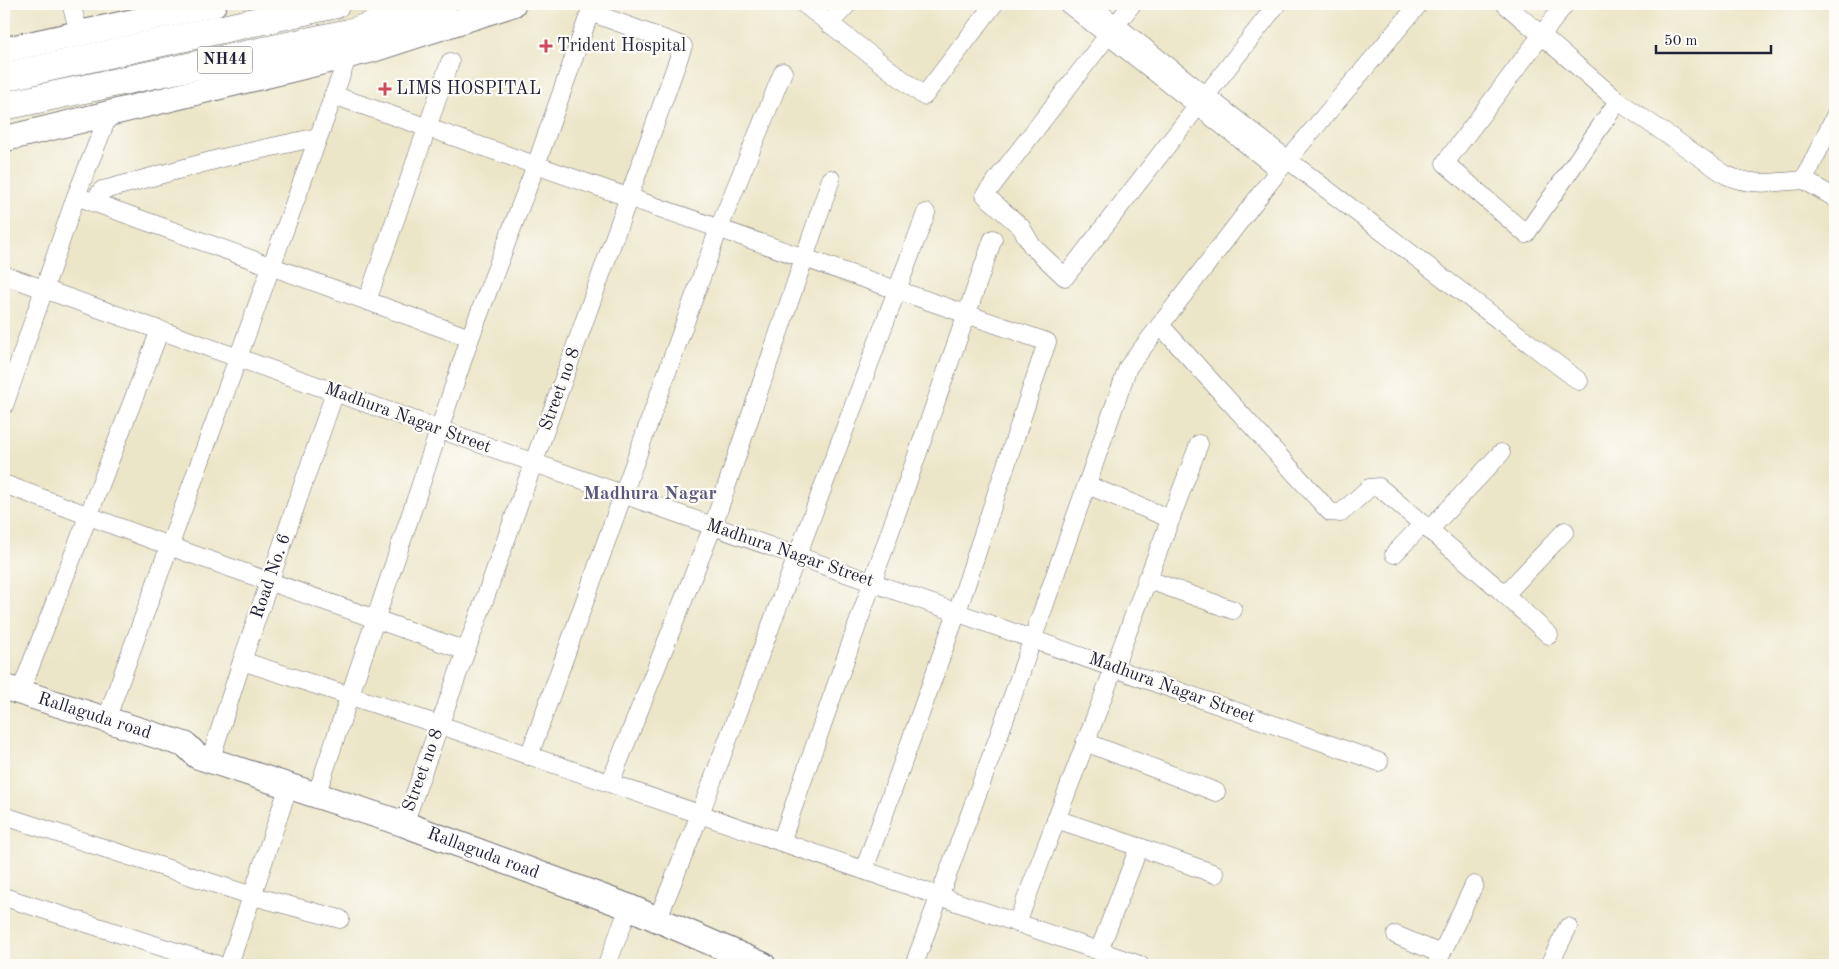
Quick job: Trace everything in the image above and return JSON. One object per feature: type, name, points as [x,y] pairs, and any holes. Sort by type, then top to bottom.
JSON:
[{"type":"highway","name":"NH44","points":[[4,77],[336,4]]},
{"type":"highway","name":"NH44","points":[[4,106],[349,33],[443,4]]},
{"type":"main road","points":[[4,50],[79,32],[147,11],[214,4]]},
{"type":"main road","points":[[4,139],[371,50],[513,4]]},
{"type":"main road","name":"Rallaguda road","points":[[9,694],[106,720],[194,755]]},
{"type":"main road","name":"Rallaguda road","points":[[9,694],[404,824],[658,918],[763,965]]},
{"type":"street","points":[[71,4],[79,32]]},
{"type":"street","points":[[804,4],[924,96],[994,4]]},
{"type":"street","points":[[829,24],[848,4]]},
{"type":"street","points":[[1068,4],[1112,30],[1284,165],[1578,380]]},
{"type":"street","points":[[1089,4],[1112,30]]},
{"type":"street","points":[[1132,4],[985,195],[1022,227],[1032,246],[1065,277],[1277,4]]},
{"type":"street","points":[[914,965],[1128,367],[1284,165],[1419,4]]},
{"type":"street","points":[[1505,4],[1618,101],[1726,175],[1740,182],[1756,184],[1804,180],[1835,198]]},
{"type":"street","points":[[1565,4],[1445,163],[1526,234],[1618,101]]},
{"type":"street","points":[[316,796],[470,338],[536,165],[589,8]]},
{"type":"street","name":"Street no 8","points":[[404,824],[683,46],[589,8]]},
{"type":"street","points":[[106,720],[348,56]]},
{"type":"street","points":[[367,301],[450,62]]},
{"type":"street","points":[[529,756],[719,228],[783,72]]},
{"type":"street","points":[[333,95],[1047,342],[956,612],[864,870]]},
{"type":"street","points":[[4,406],[76,196],[109,114]]},
{"type":"street","points":[[1804,180],[1835,116]]},
{"type":"street","points":[[94,201],[102,190],[213,161],[318,137]]},
{"type":"street","points":[[610,783],[713,526],[831,179]]},
{"type":"street","points":[[76,196],[470,338]]},
{"type":"street","points":[[658,918],[700,814],[926,213]]},
{"type":"street","points":[[781,842],[965,313],[993,239]]},
{"type":"street","name":"Madhura Nagar Street","points":[[4,275],[1379,762]]},
{"type":"street","points":[[1160,325],[1330,512],[1341,513],[1374,486],[1379,487],[1500,590],[1549,635]]},
{"type":"street","points":[[9,694],[89,515],[160,330]]},
{"type":"street","name":"Road No. 6","points":[[194,755],[242,660],[335,392]]},
{"type":"street","points":[[1017,923],[1146,579],[1199,444]]},
{"type":"street","points":[[1394,554],[1426,527],[1501,453]]},
{"type":"street","points":[[4,484],[169,546],[466,651]]},
{"type":"street","points":[[1086,486],[1170,519]]},
{"type":"street","points":[[1500,590],[1506,591],[1511,588],[1565,531]]},
{"type":"street","points":[[1146,579],[1233,610]]},
{"type":"street","points":[[242,660],[440,725],[1140,965]]},
{"type":"street","points":[[1085,742],[1216,792]]},
{"type":"street","points":[[229,965],[289,785]]},
{"type":"street","points":[[4,816],[253,896],[340,919]]},
{"type":"street","points":[[1056,819],[1215,874]]},
{"type":"street","points":[[1100,951],[1139,847]]},
{"type":"street","points":[[1396,935],[1438,960],[1474,885]]},
{"type":"street","points":[[4,897],[218,965]]},
{"type":"street","points":[[607,965],[629,907]]},
{"type":"street","points":[[1549,965],[1568,927]]},
{"type":"place","name":"Trident Hospital","points":[[546,46]]},
{"type":"place","name":"LIMS HOSPITAL","points":[[385,89]]},
{"type":"district","name":"Madhura Nagar","points":[[650,494]]}]
